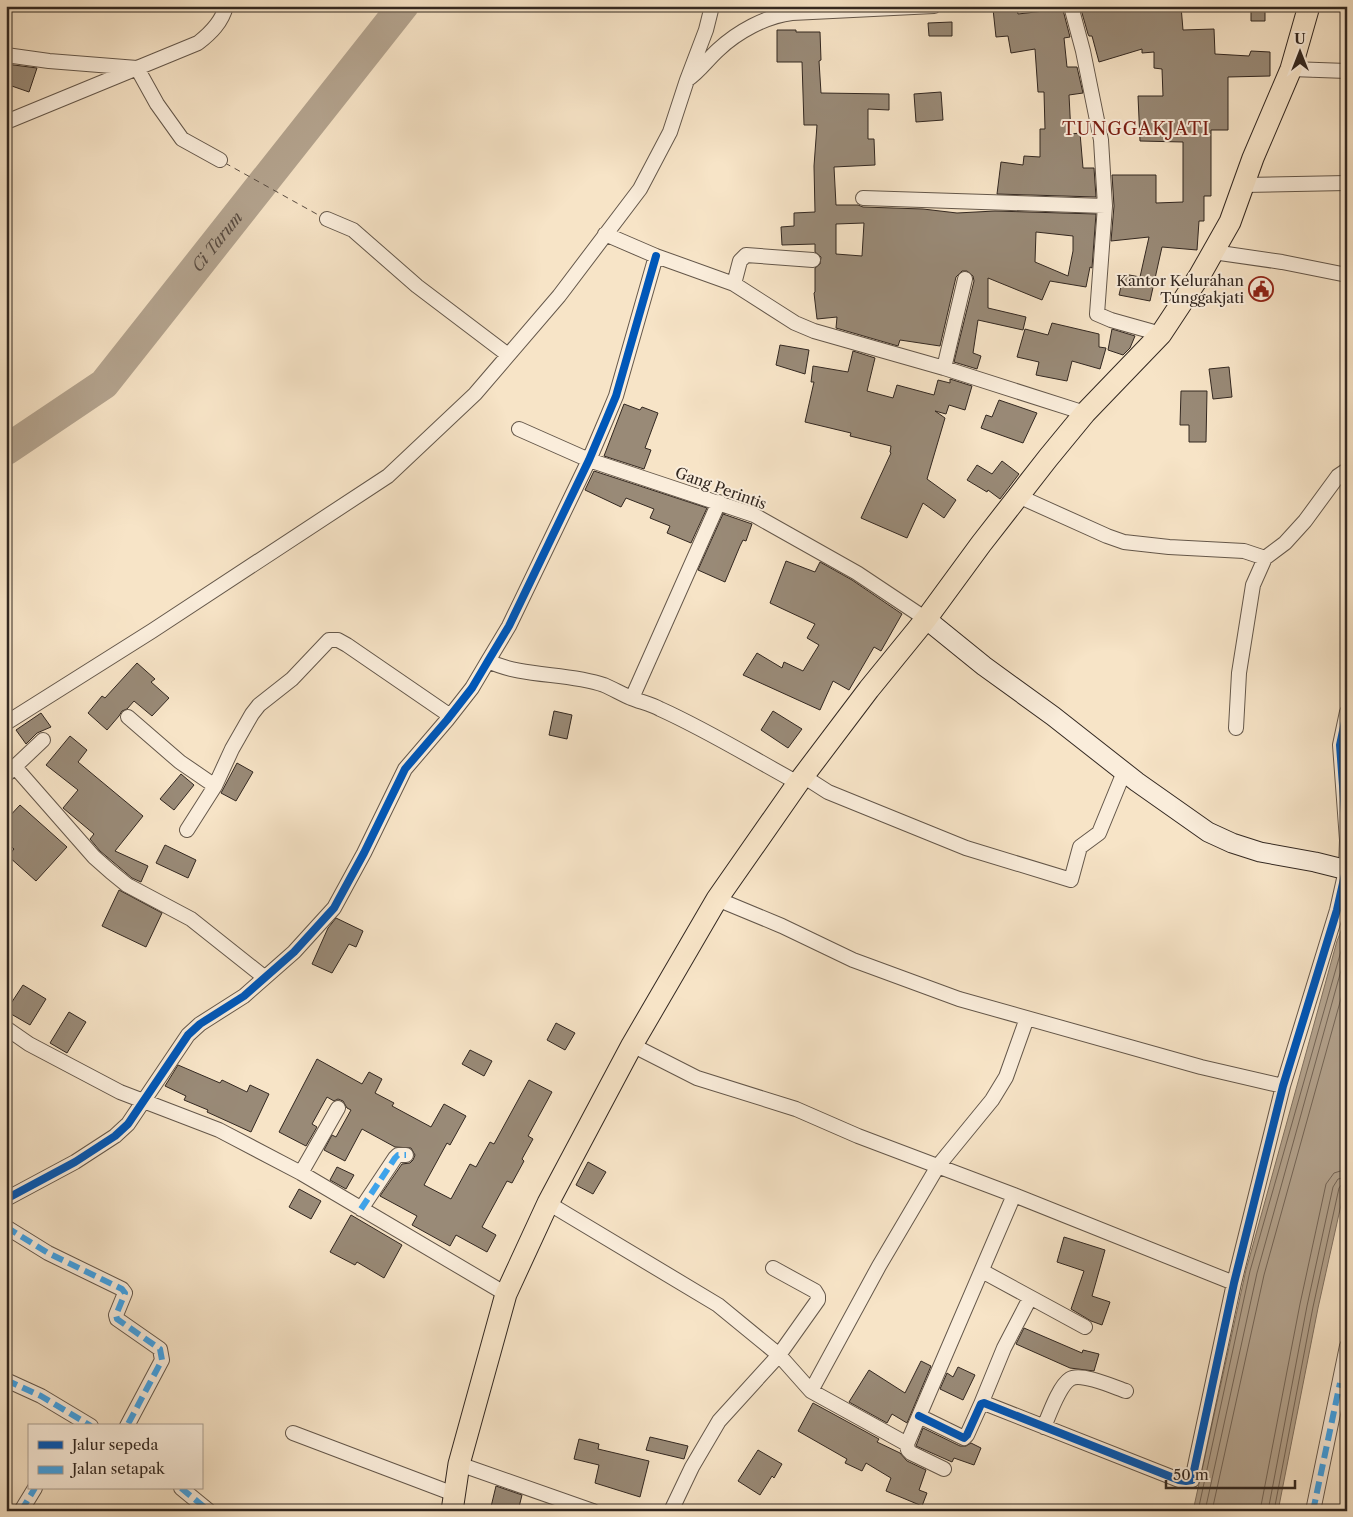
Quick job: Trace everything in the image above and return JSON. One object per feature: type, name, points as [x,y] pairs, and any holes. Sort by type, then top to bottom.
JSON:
[{"type":"main road","points":[[453,1503],[459,1464],[506,1294],[548,1203],[632,1045],[718,899],[800,780],[869,689],[926,619],[1018,496],[1085,412],[1161,334],[1200,275],[1230,222],[1253,158],[1291,69],[1309,6]]},
{"type":"street","points":[[6,122],[198,43],[208,36],[217,25],[223,16],[226,6]]},
{"type":"street","points":[[6,723],[152,631],[388,476],[474,394],[560,296],[640,188],[670,132],[706,30],[712,6]]},
{"type":"street","points":[[687,80],[697,73],[725,44],[769,18],[800,12],[934,6]]},
{"type":"street","points":[[1071,6],[1083,51],[1101,140],[1105,206],[1097,314],[1161,334]]},
{"type":"street","points":[[6,55],[49,61],[137,68]]},
{"type":"street","points":[[137,68],[157,104],[182,139],[220,160]]},
{"type":"street","points":[[1291,69],[1347,71]]},
{"type":"street","points":[[1244,185],[1347,182]]},
{"type":"street","points":[[863,198],[1105,206]]},
{"type":"street","points":[[327,220],[353,230],[418,286],[508,355]]},
{"type":"street","points":[[605,234],[656,256],[734,284],[795,322],[814,331],[944,368],[1085,412]]},
{"type":"street","points":[[1214,252],[1282,262],[1347,275]]},
{"type":"street","points":[[6,1199],[75,1162],[115,1136],[128,1124],[145,1101],[188,1035],[200,1024],[244,996],[294,952],[334,908],[364,853],[405,769],[472,688],[509,626],[589,460],[616,396],[656,256]]},
{"type":"street","points":[[734,284],[740,261],[745,256],[813,260]]},
{"type":"street","points":[[944,368],[965,278]]},
{"type":"street","name":"Gang Perintis","points":[[519,429],[589,460],[754,515],[849,568],[926,619]]},
{"type":"street","points":[[1236,728],[1239,673],[1253,585],[1265,558],[1285,542],[1338,476],[1347,470]]},
{"type":"street","points":[[1018,496],[1124,542],[1169,547],[1244,551],[1265,558]]},
{"type":"street","points":[[632,698],[719,502]]},
{"type":"street","points":[[926,619],[984,666],[1053,716],[1124,772],[1208,832],[1232,843],[1260,852],[1346,870]]},
{"type":"street","points":[[187,830],[215,786],[252,714],[259,705],[292,678],[329,640],[338,640],[347,645],[449,715]]},
{"type":"street","points":[[488,661],[501,667],[518,671],[565,676],[606,686],[658,708],[800,780],[828,792],[966,848],[1070,880],[1080,847],[1099,833],[1124,772]]},
{"type":"street","points":[[981,1404],[988,1404],[1178,1480],[1192,1480],[1234,1284],[1283,1086],[1337,910],[1346,870],[1347,840],[1340,745],[1347,712]]},
{"type":"street","points":[[128,717],[180,762],[215,786]]},
{"type":"street","points":[[43,740],[11,771],[94,857],[111,872],[127,885],[191,919],[264,977]]},
{"type":"street","points":[[718,899],[782,926],[853,960],[959,999],[1201,1067],[1283,1086]]},
{"type":"street","points":[[811,1390],[879,1266],[938,1166],[992,1100],[1006,1077],[1027,1018]]},
{"type":"street","points":[[6,1028],[29,1044],[120,1092],[220,1130],[301,1173],[506,1294]]},
{"type":"street","points":[[632,1045],[697,1078],[796,1109],[858,1136],[1014,1195],[1234,1284]]},
{"type":"street","points":[[301,1173],[338,1108]]},
{"type":"street","points":[[361,1208],[395,1158],[398,1155],[406,1155]]},
{"type":"street","points":[[944,1469],[911,1453],[908,1450],[907,1444],[1014,1195]]},
{"type":"street","points":[[548,1203],[718,1305],[779,1355],[811,1390],[907,1444]]},
{"type":"street","points":[[6,1226],[48,1252],[122,1289],[125,1293],[116,1315],[117,1319],[160,1349],[162,1360],[128,1424]]},
{"type":"street","points":[[672,1511],[692,1468],[719,1421],[779,1355],[818,1300],[815,1292],[773,1268]]},
{"type":"street","points":[[982,1271],[1085,1327]]},
{"type":"street","points":[[919,1416],[964,1438],[967,1435],[1004,1348],[1030,1298]]},
{"type":"street","points":[[1313,1511],[1347,1346]]},
{"type":"street","points":[[1044,1427],[1055,1400],[1070,1378],[1081,1377],[1126,1391]]},
{"type":"street","points":[[6,1380],[41,1396],[83,1424]]},
{"type":"street","points":[[293,1433],[453,1503]]},
{"type":"street","points":[[459,1464],[593,1511]]},
{"type":"street","points":[[21,1511],[34,1490]]},
{"type":"street","points":[[183,1490],[209,1511]]},
{"type":"water","points":[[1347,916],[1347,1178],[1318,1308],[1278,1511],[1193,1511],[1246,1270],[1337,941]]},
{"type":"building","points":[[1044,6],[1062,6],[1070,37],[1064,38],[1067,67],[1077,67],[1083,93],[1069,95],[1071,134],[1080,133],[1083,168],[1094,168],[1096,197],[997,194],[1001,162],[1023,165],[1024,156],[1040,157],[1040,129],[1045,129],[1044,92],[1038,92],[1035,49],[1011,53],[1008,36],[996,37],[993,9],[1017,7],[1018,14],[1044,11]]},
{"type":"building","points":[[1080,6],[1181,6],[1183,30],[1214,29],[1215,54],[1249,56],[1251,51],[1270,52],[1270,76],[1228,77],[1228,130],[1211,130],[1211,196],[1204,196],[1204,221],[1199,221],[1197,250],[1162,247],[1150,301],[1119,295],[1124,274],[1140,277],[1149,237],[1111,241],[1114,206],[1112,175],[1156,175],[1156,203],[1183,202],[1183,142],[1140,141],[1138,96],[1163,96],[1162,69],[1154,68],[1154,52],[1142,53],[1142,49],[1099,62],[1092,36],[1088,34]]},
{"type":"building","points":[[1251,6],[1265,6],[1265,21],[1251,21]]},
{"type":"building","points":[[952,22],[952,36],[929,36],[928,23]]},
{"type":"building","points":[[777,30],[820,32],[821,93],[889,94],[889,110],[868,109],[868,139],[874,139],[875,165],[834,167],[836,205],[923,209],[957,213],[995,211],[1096,214],[1092,268],[1090,267],[1086,287],[1050,281],[1042,300],[988,278],[988,308],[1026,317],[1023,330],[978,320],[973,353],[981,356],[977,369],[954,362],[974,281],[973,276],[967,271],[962,271],[956,277],[940,346],[900,340],[898,346],[836,328],[837,317],[817,319],[814,293],[815,268],[820,264],[821,257],[815,252],[815,244],[782,245],[781,227],[794,226],[794,213],[815,212],[814,166],[817,125],[804,125],[802,62],[777,62]],"holes":[[[864,223],[862,256],[836,254],[836,224]],[[1036,232],[1073,236],[1073,251],[1068,276],[1035,262]]]},
{"type":"building","points":[[6,64],[37,68],[29,92],[6,84]]},
{"type":"building","points":[[941,92],[943,120],[916,122],[914,94]]},
{"type":"building","points":[[1052,323],[1099,334],[1099,347],[1106,348],[1100,369],[1072,361],[1067,381],[1036,375],[1039,362],[1017,357],[1025,329],[1048,335]]},
{"type":"building","points":[[1112,329],[1135,336],[1130,348],[1123,355],[1108,350]]},
{"type":"building","points":[[780,345],[809,350],[805,374],[776,365]]},
{"type":"building","points":[[853,351],[875,358],[867,391],[893,398],[897,385],[934,395],[938,380],[950,383],[950,379],[972,386],[965,410],[949,405],[946,414],[935,411],[945,418],[927,479],[956,500],[944,518],[923,503],[907,538],[861,518],[891,453],[891,446],[850,436],[851,433],[805,422],[814,382],[811,382],[813,366],[848,372]]},
{"type":"building","points":[[1229,367],[1232,397],[1213,399],[1209,369]]},
{"type":"building","points":[[1181,391],[1207,391],[1206,442],[1189,442],[1189,425],[1180,425]]},
{"type":"building","points":[[999,400],[1037,413],[1023,443],[981,428],[986,415],[992,417]]},
{"type":"building","points":[[624,404],[640,410],[642,407],[658,413],[645,448],[651,450],[644,469],[604,456]]},
{"type":"building","points":[[1002,461],[1019,474],[1000,499],[988,490],[987,492],[967,480],[977,465],[992,474]]},
{"type":"building","points":[[594,471],[707,508],[691,543],[667,533],[670,526],[650,518],[654,509],[626,498],[621,507],[585,490]]},
{"type":"building","points":[[723,514],[752,524],[746,541],[743,540],[725,582],[698,570]]},
{"type":"building","points":[[786,561],[815,572],[820,562],[852,580],[902,614],[881,651],[874,647],[849,690],[833,681],[820,710],[743,675],[757,653],[782,668],[784,662],[803,671],[819,645],[807,638],[815,624],[770,603]]},
{"type":"building","points":[[137,663],[155,679],[151,682],[169,698],[152,716],[134,701],[127,709],[122,711],[107,730],[88,713],[102,696],[105,698]]},
{"type":"building","points":[[554,711],[572,715],[567,739],[549,735]]},
{"type":"building","points":[[773,711],[802,729],[788,748],[761,730]]},
{"type":"building","points":[[41,713],[51,727],[37,733],[26,744],[16,730]]},
{"type":"building","points":[[70,736],[87,750],[78,762],[143,816],[115,851],[148,866],[141,882],[132,878],[100,851],[90,839],[94,834],[63,808],[78,790],[46,765]]},
{"type":"building","points":[[237,763],[253,772],[236,801],[221,793]]},
{"type":"building","points":[[181,774],[194,785],[174,810],[160,799]]},
{"type":"building","points":[[20,805],[67,847],[36,881],[8,856],[14,849],[6,842],[6,820]]},
{"type":"building","points":[[165,845],[196,860],[188,878],[156,863]]},
{"type":"building","points":[[119,890],[162,913],[146,947],[102,926]]},
{"type":"building","points":[[336,918],[363,931],[356,947],[349,944],[332,973],[312,964],[328,928]]},
{"type":"building","points":[[23,985],[46,999],[30,1025],[6,1011]]},
{"type":"building","points":[[69,1012],[86,1022],[67,1053],[50,1043]]},
{"type":"building","points":[[556,1023],[575,1033],[565,1050],[547,1040]]},
{"type":"building","points":[[470,1050],[492,1061],[484,1076],[462,1064]]},
{"type":"building","points":[[317,1059],[362,1084],[369,1072],[382,1079],[375,1093],[394,1103],[392,1106],[431,1127],[444,1104],[466,1116],[450,1145],[447,1143],[424,1185],[451,1199],[470,1164],[476,1167],[490,1142],[494,1144],[529,1080],[552,1092],[528,1136],[533,1139],[522,1159],[524,1161],[512,1183],[507,1181],[482,1227],[496,1235],[487,1252],[456,1235],[450,1246],[412,1225],[417,1216],[380,1196],[402,1164],[410,1163],[413,1160],[415,1155],[411,1148],[395,1147],[362,1129],[345,1161],[324,1150],[332,1135],[336,1137],[351,1110],[347,1108],[343,1101],[338,1099],[334,1101],[327,1097],[312,1124],[317,1127],[306,1146],[279,1132]]},
{"type":"building","points":[[178,1065],[220,1083],[222,1080],[247,1092],[250,1085],[269,1094],[251,1132],[184,1100],[186,1096],[165,1086]]},
{"type":"building","points":[[588,1162],[606,1172],[593,1194],[576,1185]]},
{"type":"building","points":[[337,1167],[354,1175],[346,1189],[330,1180]]},
{"type":"building","points":[[299,1189],[321,1201],[311,1219],[289,1207]]},
{"type":"building","points":[[351,1215],[402,1245],[384,1278],[357,1262],[355,1265],[330,1252]]},
{"type":"building","points":[[1064,1237],[1105,1250],[1092,1296],[1110,1302],[1102,1325],[1071,1309],[1084,1271],[1057,1262]]},
{"type":"building","points":[[1024,1328],[1082,1353],[1083,1350],[1099,1354],[1094,1371],[1070,1368],[1016,1344]]},
{"type":"building","points":[[921,1361],[931,1366],[907,1423],[892,1414],[887,1423],[849,1402],[869,1370],[905,1393]]},
{"type":"building","points":[[958,1367],[975,1375],[963,1400],[940,1389],[947,1373],[953,1377]]},
{"type":"building","points":[[813,1403],[879,1439],[877,1442],[900,1453],[907,1461],[926,1470],[919,1490],[927,1493],[922,1506],[886,1491],[891,1478],[866,1463],[862,1471],[845,1463],[847,1459],[798,1431]]},
{"type":"building","points":[[923,1428],[960,1446],[966,1446],[971,1443],[981,1448],[974,1465],[954,1458],[952,1462],[916,1446]]},
{"type":"building","points":[[650,1437],[688,1446],[684,1459],[646,1450]]},
{"type":"building","points":[[579,1439],[599,1444],[598,1449],[649,1461],[640,1497],[595,1483],[599,1465],[574,1459]]},
{"type":"building","points":[[758,1450],[782,1464],[774,1478],[772,1476],[760,1495],[738,1481]]},
{"type":"building","points":[[496,1486],[522,1495],[518,1511],[490,1511]]},
{"type":"waterway","name":"Ci Tarum","points":[[6,450],[104,384],[403,6]]},
{"type":"ferry route","points":[[225,163],[322,217]]},
{"type":"marked path","points":[[361,1209],[395,1158],[398,1155],[406,1155]]},
{"type":"marked path","points":[[6,1227],[48,1253],[122,1289],[125,1293],[116,1315],[117,1319],[160,1349],[162,1360],[128,1424]]},
{"type":"marked path","points":[[6,1380],[41,1396],[88,1424]]},
{"type":"marked path","points":[[1313,1511],[1340,1383]]},
{"type":"marked path","points":[[21,1511],[34,1490]]},
{"type":"marked path","points":[[183,1490],[209,1511]]},
{"type":"cycle path","points":[[6,1199],[75,1162],[115,1136],[128,1124],[188,1035],[200,1024],[244,996],[294,952],[334,908],[364,853],[405,769],[472,688],[509,626],[589,460],[616,396],[656,256]]},
{"type":"cycle path","points":[[919,1416],[964,1438],[981,1404],[984,1403],[1179,1480],[1192,1480],[1234,1283],[1283,1086],[1337,910],[1346,870],[1347,840],[1340,745],[1347,712]]},
{"type":"place","name":"Kantor Kelurahan Tunggakjati","points":[[1261,289]]},
{"type":"district","name":"TUNGGAKJATI","points":[[1136,129]]}]
